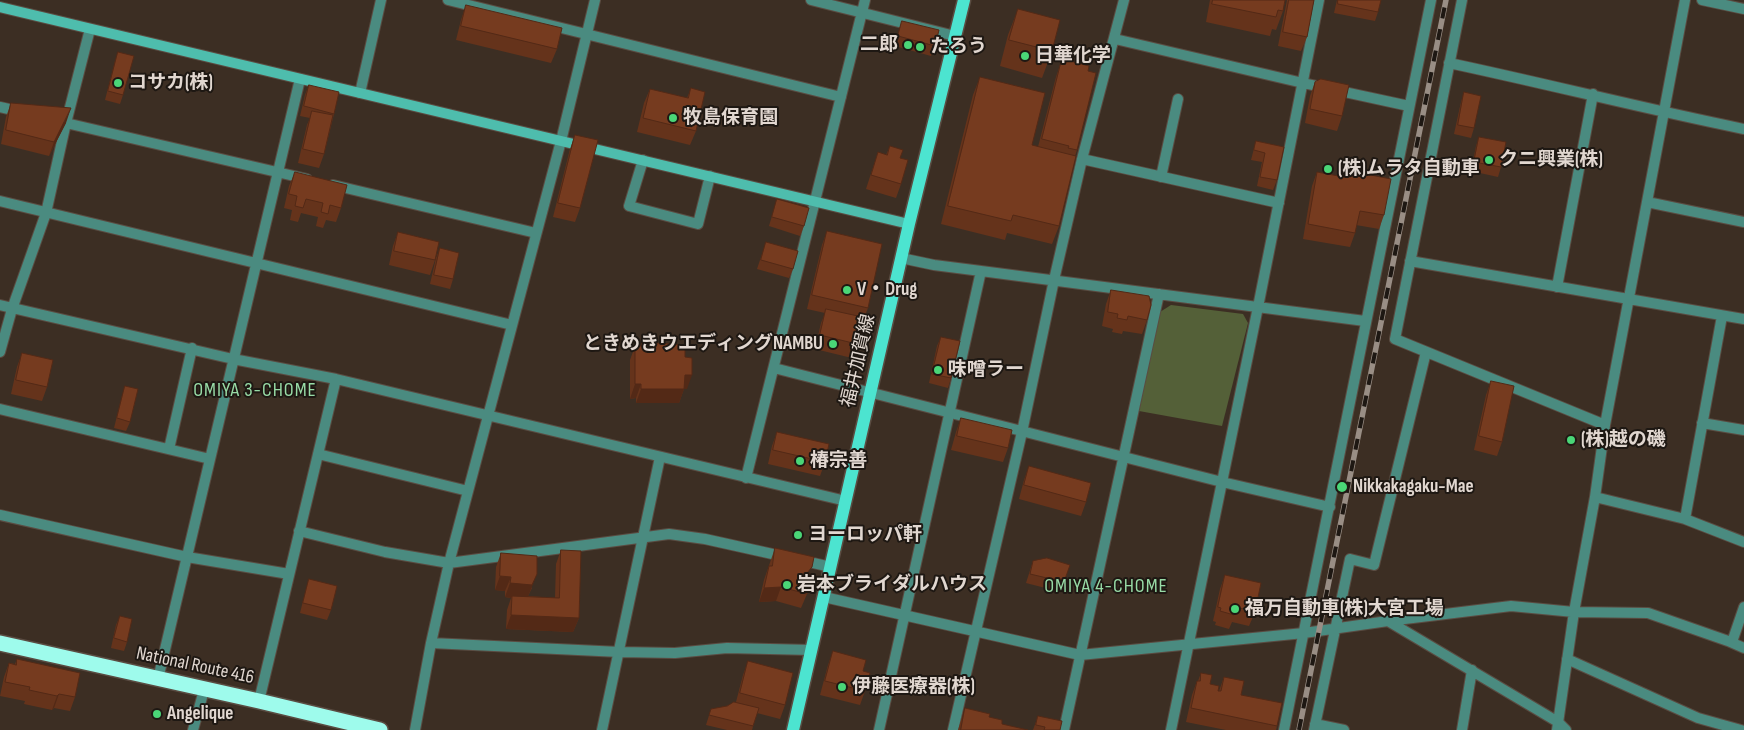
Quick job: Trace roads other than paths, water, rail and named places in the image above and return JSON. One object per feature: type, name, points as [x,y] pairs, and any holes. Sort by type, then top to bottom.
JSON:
[{"type":"highway","name":"National Route 416","points":[[0,643],[380,730]]},
{"type":"main road","name":"福井加賀線","points":[[793,730],[901,258],[964,0]]},
{"type":"street","points":[[360,93],[381,0]]},
{"type":"street","points":[[448,0],[841,97]]},
{"type":"street","points":[[415,730],[449,563],[561,141],[595,0]]},
{"type":"street","points":[[811,0],[955,36]]},
{"type":"street","points":[[746,478],[865,0]]},
{"type":"street","points":[[953,730],[1022,432],[1082,160],[1124,0]]},
{"type":"street","points":[[1171,730],[1319,0]]},
{"type":"street","points":[[1284,730],[1431,0]]},
{"type":"street","points":[[1462,0],[1395,339],[1605,425]]},
{"type":"street","points":[[1557,726],[1605,425],[1685,0]]},
{"type":"street","points":[[1702,0],[1744,9]]},
{"type":"street","points":[[0,7],[909,224]]},
{"type":"street","points":[[0,352],[12,308],[46,213],[66,122],[90,29]]},
{"type":"street","points":[[1115,39],[1409,106]]},
{"type":"street","points":[[1449,63],[1744,129]]},
{"type":"street","points":[[158,679],[300,79]]},
{"type":"street","points":[[1557,287],[1593,94]]},
{"type":"street","points":[[1161,177],[1178,98]]},
{"type":"street","points":[[0,107],[28,114]]},
{"type":"street","points":[[47,118],[536,233]]},
{"type":"street","points":[[643,160],[629,206],[698,224],[710,176]]},
{"type":"street","points":[[1082,160],[1279,203]]},
{"type":"street","points":[[0,202],[512,325]]},
{"type":"street","points":[[1647,202],[1744,222]]},
{"type":"street","points":[[901,258],[981,272],[1365,321]]},
{"type":"street","points":[[1410,261],[1744,320]]},
{"type":"street","points":[[879,730],[951,414],[981,272]]},
{"type":"street","points":[[1064,730],[1159,294]]},
{"type":"street","points":[[0,305],[233,359],[336,379],[846,502]]},
{"type":"street","points":[[1685,519],[1722,316]]},
{"type":"street","points":[[169,449],[192,348]]},
{"type":"street","points":[[1344,730],[1314,727],[1334,628],[1350,559],[1374,565],[1426,352]]},
{"type":"street","points":[[774,368],[1022,432],[1330,507]]},
{"type":"street","points":[[259,701],[336,379]]},
{"type":"street","points":[[0,409],[210,459]]},
{"type":"street","points":[[1702,423],[1744,430]]},
{"type":"street","points":[[318,454],[468,491]]},
{"type":"street","points":[[602,730],[660,457]]},
{"type":"street","points":[[1595,497],[1685,519],[1744,542]]},
{"type":"street","points":[[0,515],[187,557],[289,574]]},
{"type":"street","points":[[300,532],[385,552],[449,563],[669,534],[705,539],[831,567]]},
{"type":"street","points":[[824,597],[1080,655],[1304,633],[1388,620],[1511,606],[1574,612],[1648,613],[1732,642],[1744,648]]},
{"type":"street","points":[[1732,642],[1744,607]]},
{"type":"street","points":[[1388,620],[1472,670],[1566,730]]},
{"type":"street","points":[[432,643],[620,652],[675,653],[727,648],[812,650]]},
{"type":"street","points":[[1567,659],[1698,718],[1741,730]]},
{"type":"street","points":[[1462,730],[1472,670]]},
{"type":"street","points":[[193,730],[204,690]]},
{"type":"railway","points":[[1299,730],[1446,0]]},
{"type":"place","name":"二郎","points":[[908,45]]},
{"type":"place","name":"たろう","points":[[920,47]]},
{"type":"place","name":"日華化学","points":[[1025,56]]},
{"type":"place","name":"コサカ(株)","points":[[118,83]]},
{"type":"place","name":"牧島保育園","points":[[673,118]]},
{"type":"place","name":"クニ興業(株)","points":[[1489,160]]},
{"type":"place","name":"(株)ムラタ自動車","points":[[1328,169]]},
{"type":"place","name":"V・Drug","points":[[847,290]]},
{"type":"place","name":"ときめきウエディングNAMBU","points":[[833,344]]},
{"type":"place","name":"味噌ラー","points":[[938,370]]},
{"type":"place","name":"(株)越の磯","points":[[1571,440]]},
{"type":"place","name":"椿宗善","points":[[800,461]]},
{"type":"place","name":"Nikkakagaku-Mae","points":[[1342,487]]},
{"type":"place","name":"ヨーロッパ軒","points":[[798,535]]},
{"type":"place","name":"岩本ブライダルハウス","points":[[787,585]]},
{"type":"place","name":"福万自動車(株)大宮工場","points":[[1235,609]]},
{"type":"place","name":"伊藤医療器(株)","points":[[842,687]]},
{"type":"place","name":"Angelique","points":[[157,714]]},
{"type":"district","name":"OMIYA 3-CHOME","points":[[255,391]]},
{"type":"district","name":"OMIYA 4-CHOME","points":[[1106,587]]}]
